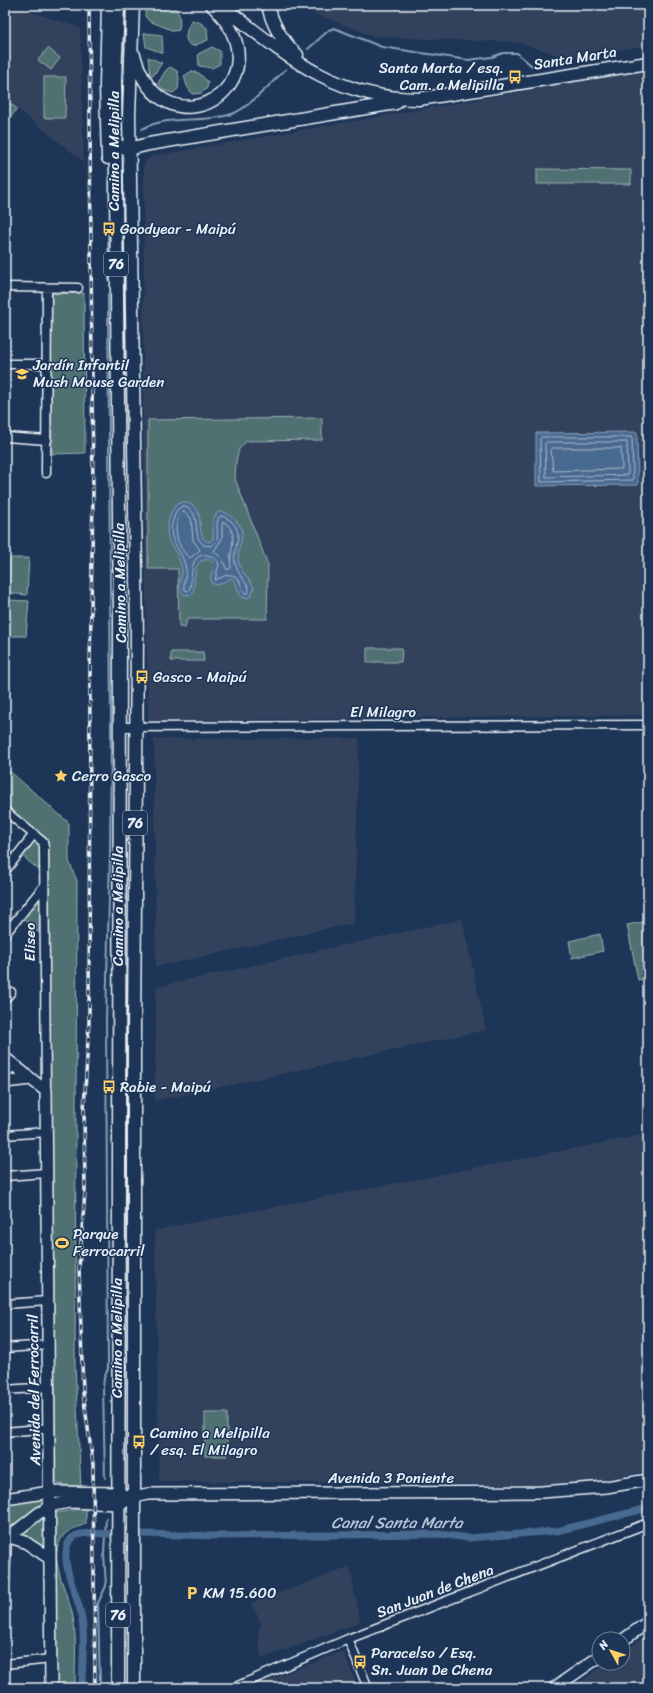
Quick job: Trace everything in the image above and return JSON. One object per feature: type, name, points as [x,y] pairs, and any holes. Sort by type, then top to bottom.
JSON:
[{"type":"main road","points":[[108,5],[106,135],[111,188],[116,207]]},
{"type":"main road","name":"Camino a Melipilla","points":[[118,5],[115,59],[120,614],[118,965],[118,1688]]},
{"type":"main road","name":"Camino a Melipilla","points":[[133,5],[129,149],[137,638],[134,965],[134,1688]]},
{"type":"main road","points":[[131,40],[138,70],[157,97],[180,107],[196,107],[208,103],[220,96],[231,82],[236,72],[239,60],[238,46],[234,34],[223,16],[212,5]]},
{"type":"main road","name":"Santa Marta","points":[[212,5],[241,20]]},
{"type":"main road","name":"Santa Marta","points":[[221,5],[276,47],[319,74],[345,87],[365,94],[389,98],[419,99],[648,63]]},
{"type":"main road","points":[[268,5],[273,23],[281,38],[297,56],[319,74]]},
{"type":"main road","points":[[115,140],[121,147],[129,149],[149,144],[419,99]]},
{"type":"main road","points":[[119,817],[135,816]]},
{"type":"main road","points":[[118,965],[134,965]]},
{"type":"main road","points":[[118,1031],[134,1032]]},
{"type":"street","points":[[5,287],[47,289],[78,288]]},
{"type":"street","points":[[46,473],[47,289]]},
{"type":"street","points":[[5,364],[46,364]]},
{"type":"street","points":[[5,437],[46,440]]},
{"type":"street","name":"El Milagro","points":[[119,727],[648,725]]},
{"type":"street","name":"Eliseo","points":[[5,811],[43,842],[44,847],[46,1091]]},
{"type":"street","points":[[5,871],[34,834]]},
{"type":"street","points":[[5,934],[44,886]]},
{"type":"street","points":[[5,999],[11,992]]},
{"type":"street","points":[[5,1074],[9,1061],[46,1091]]},
{"type":"street","points":[[5,1082],[31,1079]]},
{"type":"street","name":"Avenida del Ferrocarril","points":[[46,1091],[51,1688]]},
{"type":"street","points":[[5,1135],[47,1132]]},
{"type":"street","points":[[5,1176],[47,1173]]},
{"type":"street","points":[[5,1304],[48,1301]]},
{"type":"street","points":[[5,1348],[49,1344]]},
{"type":"street","points":[[5,1390],[49,1387]]},
{"type":"street","points":[[5,1432],[50,1428]]},
{"type":"street","name":"Avenida 3 Poniente","points":[[6,1536],[49,1507],[69,1502],[133,1498],[153,1494],[542,1492],[606,1487],[648,1480]]},
{"type":"street","name":"Avenida 3 Poniente","points":[[5,1499],[50,1492],[118,1499]]},
{"type":"street","name":"San Juan de Chena","points":[[233,1688],[348,1639],[648,1523]]},
{"type":"street","points":[[5,1584],[6,1536],[25,1542],[49,1558]]},
{"type":"street","points":[[631,1634],[648,1622]]},
{"type":"street","points":[[348,1639],[368,1688]]},
{"type":"street","points":[[5,1664],[51,1658]]},
{"type":"street","points":[[554,1688],[591,1663]]},
{"type":"shaded area","points":[[291,5],[648,5],[648,45],[576,57],[564,57],[517,42],[376,37]]},
{"type":"shaded area","points":[[17,7],[80,28],[84,162],[5,99],[5,21]]},
{"type":"shaded area","points":[[648,70],[648,715],[148,721],[143,408],[144,166],[146,161],[153,156]]},
{"type":"shaded area","points":[[359,738],[354,923],[156,967],[154,739]]},
{"type":"shaded area","points":[[462,919],[486,1030],[155,1101],[156,987]]},
{"type":"shaded area","points":[[648,1134],[648,1471],[576,1485],[159,1481],[155,1230]]},
{"type":"shaded area","points":[[350,1567],[360,1622],[261,1659],[258,1633],[261,1623],[251,1603]]},
{"type":"shaded area","points":[[648,1634],[648,1688],[571,1688],[595,1671],[631,1671],[631,1646]]},
{"type":"shaded area","points":[[343,1651],[358,1688],[249,1688]]},
{"type":"green space","points":[[146,5],[174,7],[180,17],[179,30],[174,31],[149,21],[145,16]]},
{"type":"green space","points":[[192,20],[201,23],[207,28],[208,40],[193,46],[189,44],[186,38],[188,27]]},
{"type":"green space","points":[[144,33],[162,35],[163,53],[146,47]]},
{"type":"green space","points":[[212,47],[220,51],[220,64],[212,68],[199,66],[198,54]]},
{"type":"green space","points":[[48,48],[60,58],[51,70],[38,60]]},
{"type":"green space","points":[[148,57],[162,63],[153,76],[150,75]]},
{"type":"green space","points":[[170,67],[177,71],[179,78],[178,89],[173,93],[163,90],[158,83],[166,70]]},
{"type":"green space","points":[[192,71],[199,73],[208,82],[207,88],[202,93],[192,94],[187,86],[184,76]]},
{"type":"green space","points":[[44,77],[66,77],[65,118],[44,118]]},
{"type":"green space","points":[[5,99],[17,109],[5,125]]},
{"type":"green space","points":[[537,169],[631,170],[631,184],[537,184]]},
{"type":"green space","points":[[84,293],[85,453],[52,454],[50,294]]},
{"type":"green space","points":[[322,418],[322,440],[247,441],[239,449],[236,461],[235,479],[268,565],[267,619],[187,619],[185,628],[179,627],[178,569],[148,569],[148,420]]},
{"type":"green space","points":[[10,558],[29,558],[27,595],[9,593]]},
{"type":"green space","points":[[9,600],[29,601],[26,636],[9,636]]},
{"type":"green space","points":[[367,648],[402,648],[401,662],[367,662]]},
{"type":"green space","points":[[171,652],[203,652],[204,661],[171,661]]},
{"type":"green space","points":[[5,767],[69,823],[69,861],[77,881],[75,1366],[81,1487],[58,1484],[56,1482],[47,845],[5,808]]},
{"type":"green space","points":[[33,839],[40,845],[39,870],[21,855]]},
{"type":"green space","points":[[40,896],[39,933],[22,918]]},
{"type":"green space","points":[[648,921],[648,978],[638,980],[627,925]]},
{"type":"green space","points":[[600,934],[603,951],[572,958],[569,941]]},
{"type":"green space","points":[[205,1413],[227,1413],[227,1456],[205,1456]]},
{"type":"green space","points":[[44,1495],[45,1507],[5,1533],[5,1503],[28,1501]]},
{"type":"green space","points":[[86,1508],[86,1524],[71,1530],[64,1535],[59,1544],[57,1554],[57,1564],[73,1617],[75,1635],[75,1688],[55,1688],[55,1513]]},
{"type":"green space","points":[[45,1516],[46,1542],[44,1546],[41,1548],[18,1536]]},
{"type":"water","points":[[637,432],[638,485],[536,486],[536,433]]},
{"type":"water","points":[[184,502],[192,505],[199,514],[201,532],[206,541],[210,542],[213,539],[213,519],[218,512],[227,513],[238,523],[242,534],[238,557],[239,564],[254,588],[251,596],[246,598],[241,597],[232,578],[218,585],[211,583],[211,576],[215,565],[212,561],[208,560],[201,561],[198,564],[192,594],[186,595],[182,593],[180,590],[180,584],[182,570],[177,555],[170,544],[167,532],[173,509],[177,504]]},
{"type":"waterway","points":[[308,49],[329,30],[334,28],[382,47],[468,60],[492,57],[503,53],[517,53],[532,66]]},
{"type":"waterway","points":[[142,129],[152,124],[163,122],[221,117],[232,114],[253,101],[286,69]]},
{"type":"waterway","points":[[108,233],[109,280]]},
{"type":"waterway","points":[[105,1478],[103,1387],[104,1378],[108,1369],[106,1020],[111,727],[108,294]]},
{"type":"waterway","name":"Canal Santa Marta","points":[[142,1534],[219,1536],[439,1534],[469,1538],[557,1531],[648,1508]]},
{"type":"waterway","points":[[100,1688],[98,1603],[106,1586],[104,1553],[106,1518]]},
{"type":"waterway","name":"Canal Santa Marta","points":[[82,1688],[84,1641],[79,1606],[67,1567],[67,1548],[70,1540],[78,1535],[89,1533],[111,1534]]},
{"type":"railway","points":[[89,5],[93,495],[90,669],[89,1022],[84,1109],[85,1192],[79,1267],[83,1393],[93,1464],[95,1688]]},
{"type":"place","name":"Santa Marta / esq. Cam. a Melipilla","points":[[515,77]]},
{"type":"place","name":"Goodyear - Maipú","points":[[109,229]]},
{"type":"place","name":"Jardín Infantil Mush Mouse Garden","points":[[22,374]]},
{"type":"place","name":"Gasco - Maipú","points":[[142,677]]},
{"type":"place","name":"Cerro Gasco","points":[[61,776]]},
{"type":"place","name":"Rabie - Maipú","points":[[109,1087]]},
{"type":"place","name":"Parque Ferrocarril","points":[[62,1243]]},
{"type":"place","name":"Camino a Melipilla / esq. El Milagro","points":[[139,1442]]},
{"type":"place","name":"KM 15.600","points":[[192,1593]]},
{"type":"place","name":"Paracelso / Esq. Sn. Juan De Chena","points":[[360,1662]]}]
